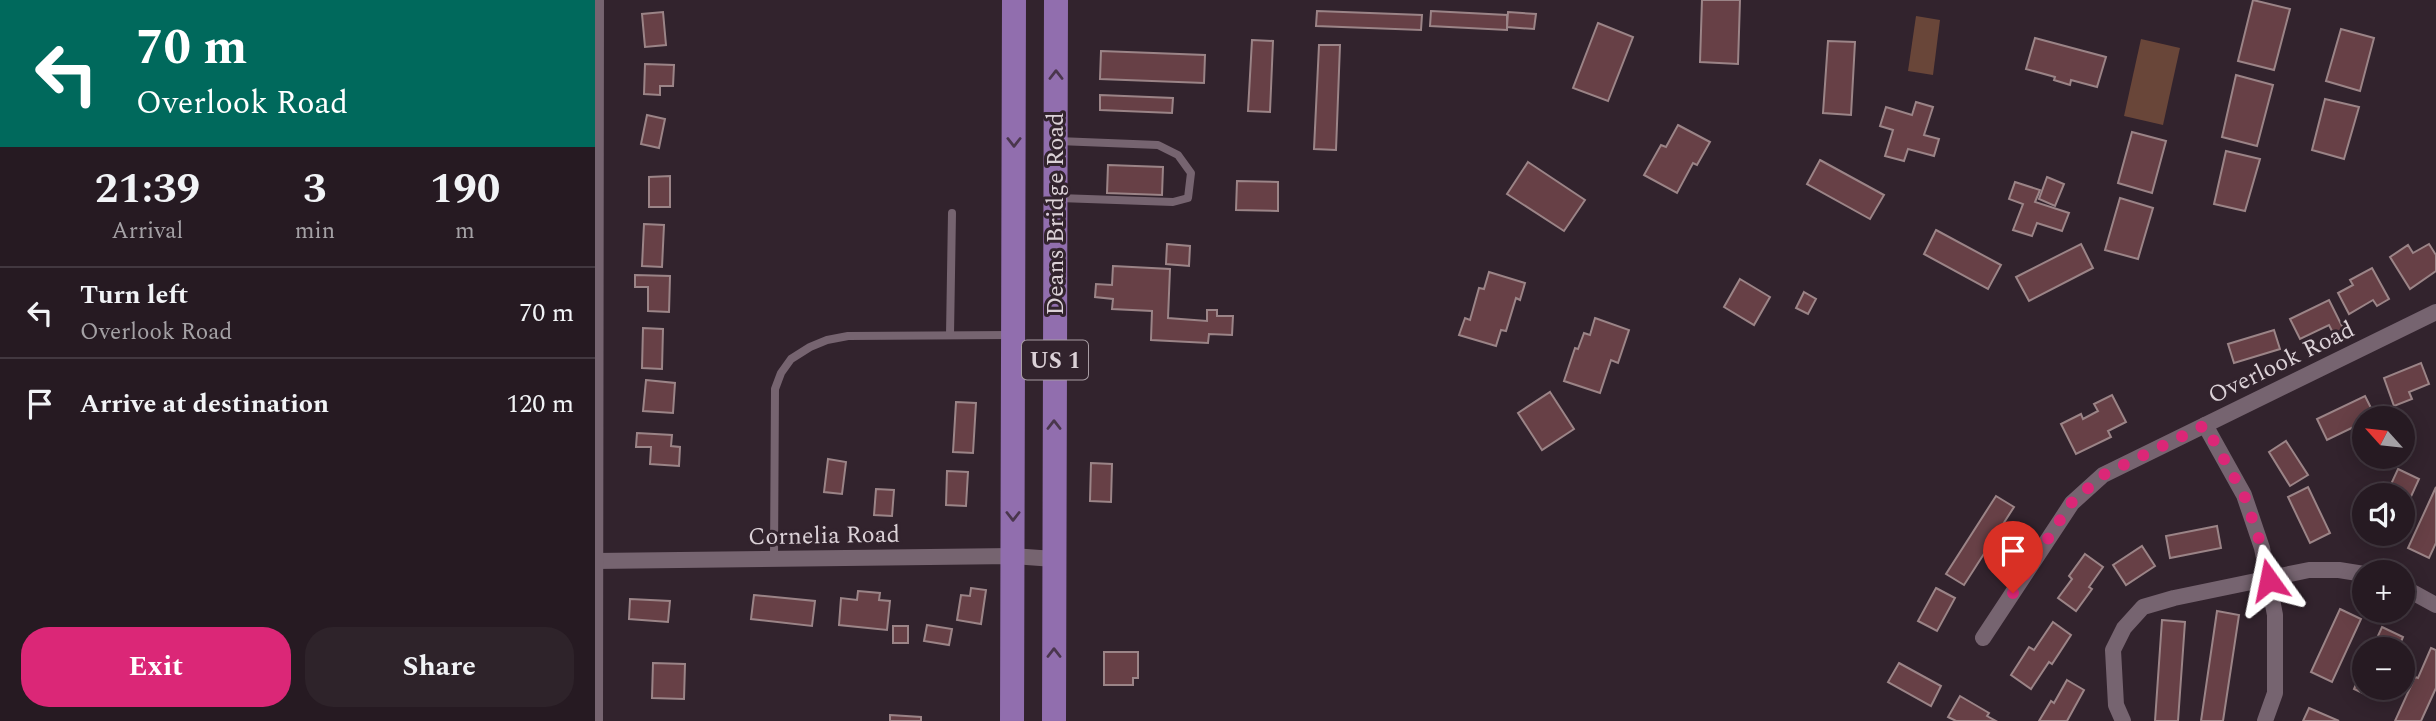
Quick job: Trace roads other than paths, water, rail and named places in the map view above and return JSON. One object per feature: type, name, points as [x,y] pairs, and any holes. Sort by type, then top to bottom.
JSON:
[{"type":"highway","name":"Deans Bridge Road","points":[[1012,721],[1014,0]]},
{"type":"highway","name":"Deans Bridge Road","points":[[1054,721],[1056,0]]},
{"type":"street","points":[[596,0],[596,721]]},
{"type":"street","name":"Overlook Road","points":[[1983,638],[2071,503],[2103,475],[2436,312]]},
{"type":"street","points":[[2205,425],[2244,495],[2262,548],[2269,580],[2276,615],[2275,693],[2265,721]]},
{"type":"street","name":"Cornelia Road","points":[[595,561],[1013,556],[1054,559]]},
{"type":"street","points":[[2123,721],[2116,705],[2113,650],[2124,628],[2143,607],[2309,570],[2352,572]]},
{"type":"street","points":[[2415,594],[2436,605]]},
{"type":"lane","points":[[1055,141],[1158,145],[1178,155],[1191,173],[1188,198],[1173,202],[1055,198]]},
{"type":"lane","points":[[950,335],[952,213]]},
{"type":"lane","points":[[774,558],[775,389],[781,373],[791,359],[827,340],[848,337],[1013,335]]}]
